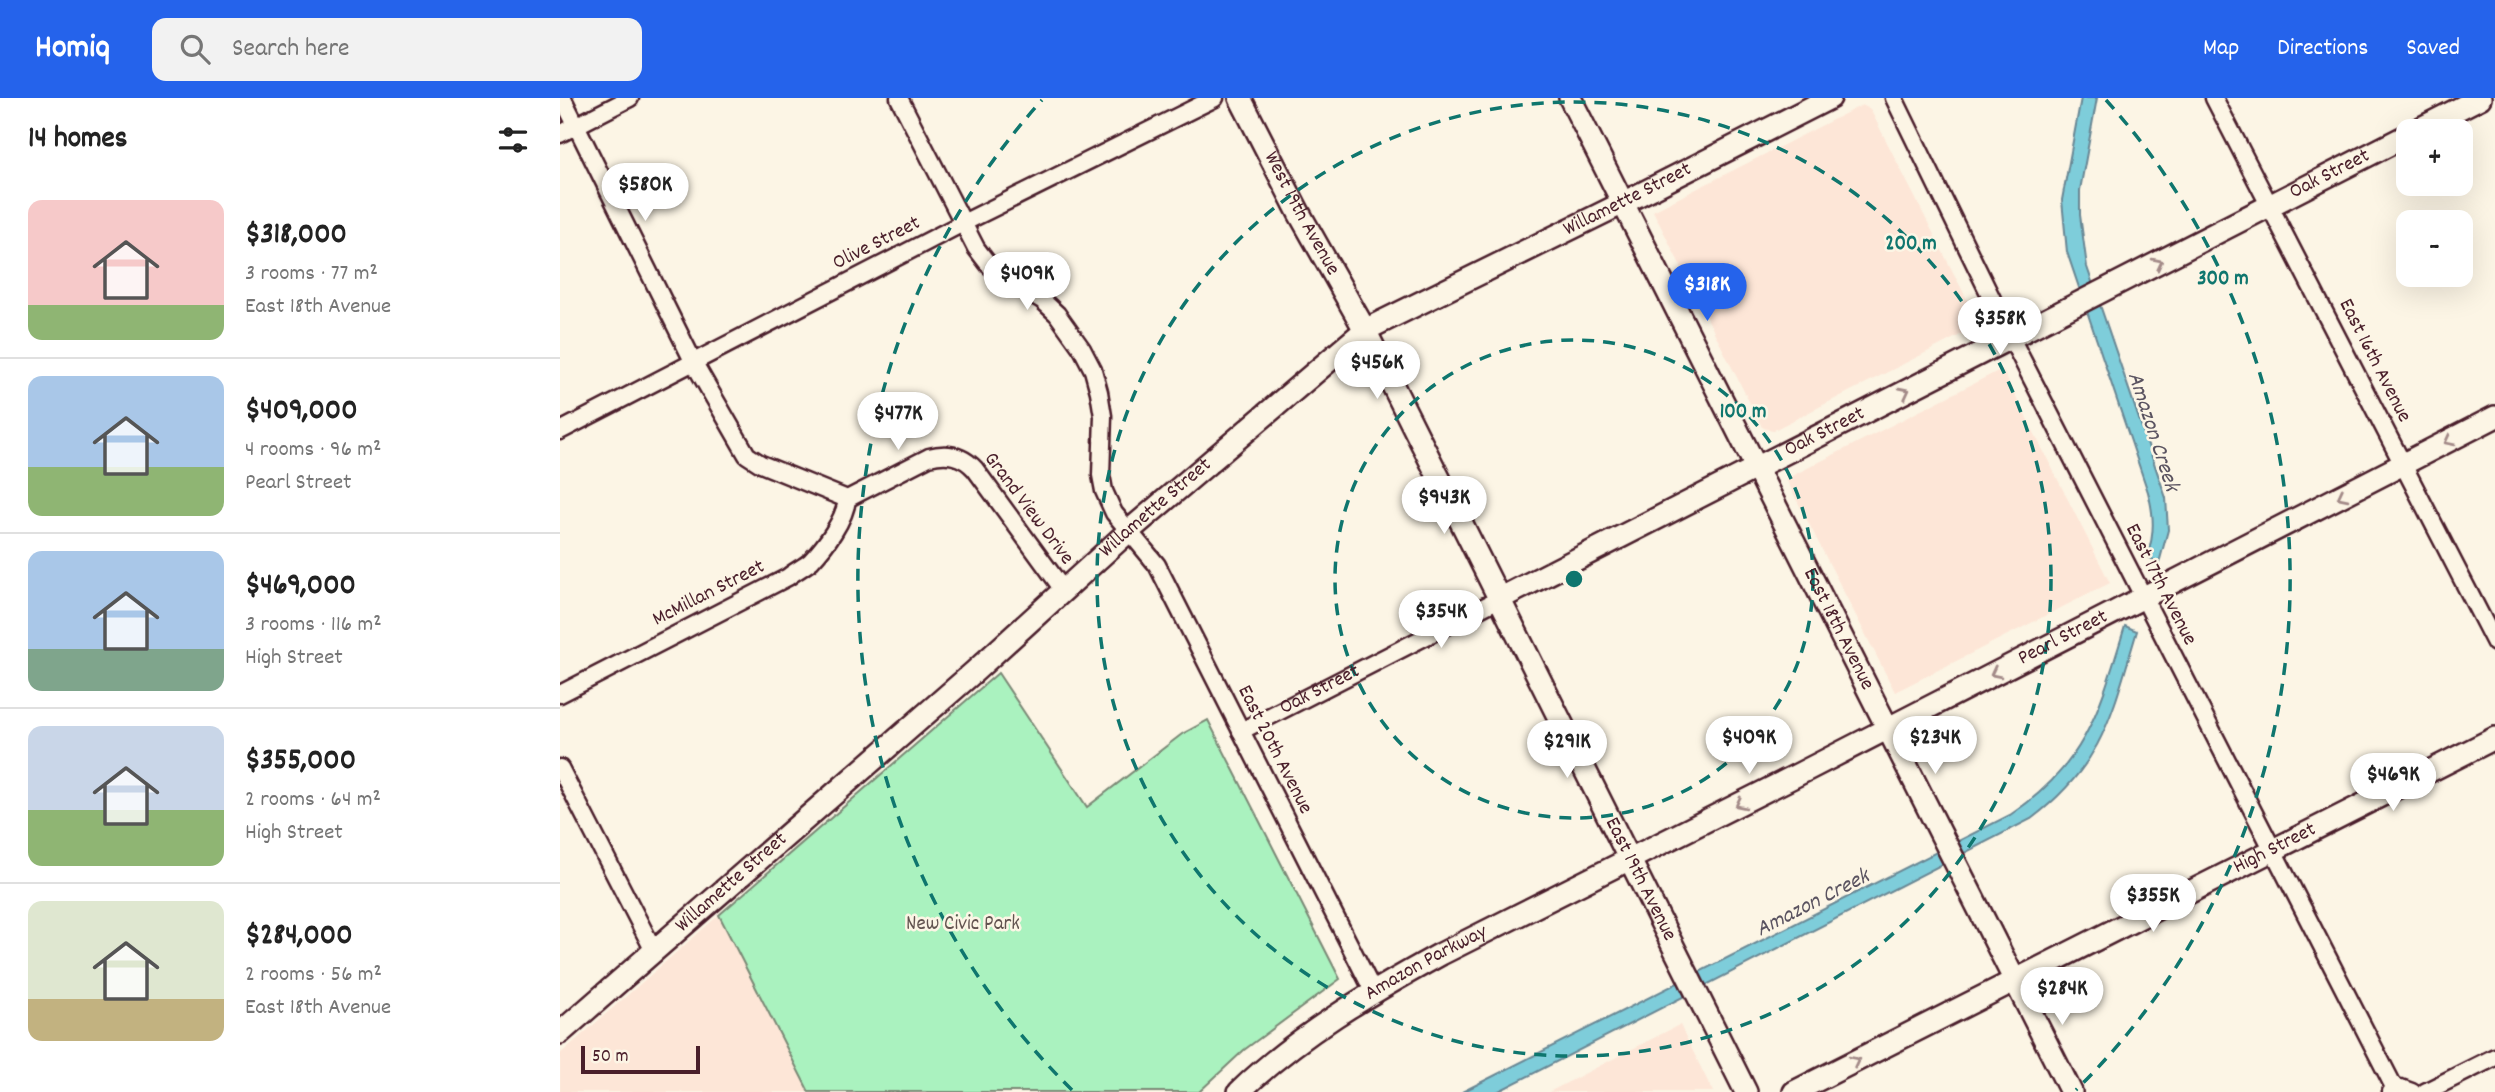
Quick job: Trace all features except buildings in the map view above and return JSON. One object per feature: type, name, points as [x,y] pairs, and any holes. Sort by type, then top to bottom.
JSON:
[{"type":"main road","name":"West 19th Avenue","points":[[1240,98],[1299,212],[1365,330]]},
{"type":"main road","name":"East 18th Avenue","points":[[1570,98],[2071,1092]]},
{"type":"main road","name":"Willamette Street","points":[[560,1033],[1130,530],[1365,330],[1830,98]]},
{"type":"main road","points":[[2439,119],[2480,98]]},
{"type":"main road","name":"Oak Street","points":[[1499,599],[2396,141]]},
{"type":"main road","name":"East 19th Avenue","points":[[1365,330],[1746,1092]]},
{"type":"main road","name":"Pearl Street","points":[[1630,860],[2495,417]]},
{"type":"main road","name":"High Street","points":[[1794,1092],[2495,738]]},
{"type":"main road","name":"Amazon Parkway","points":[[1239,1092],[1326,1023],[1374,993],[1441,954],[1630,860]]},
{"type":"street","points":[[560,134],[630,98]]},
{"type":"street","name":"East 20th Avenue","points":[[899,98],[976,248],[1004,278],[1042,300],[1057,314],[1082,349],[1093,370],[1103,416],[1101,475],[1104,491],[1114,513],[1157,565],[1374,993]]},
{"type":"street","name":"Olive Street","points":[[560,431],[963,223],[1215,98]]},
{"type":"street","name":"East 17th Avenue","points":[[1894,98],[2011,338],[2393,1091]]},
{"type":"street","name":"East 16th Avenue","points":[[2214,98],[2495,643]]},
{"type":"street","points":[[563,99],[694,363],[747,454],[761,464],[847,499]]},
{"type":"street","name":"Grand View Drive","points":[[847,499],[929,457],[940,454],[961,457],[975,469],[1064,591]]},
{"type":"street","name":"McMillan Street","points":[[560,694],[799,569],[810,561],[831,534],[846,509],[847,499]]},
{"type":"street","name":"Oak Street","points":[[1241,731],[1499,599]]},
{"type":"street","points":[[560,768],[654,951]]},
{"type":"street","points":[[2424,1092],[2495,1057]]},
{"type":"street","points":[[2393,1091],[2407,1088],[2413,1092]]},
{"type":"shaded area","points":[[1862,105],[1870,109],[1980,325],[1772,431],[1762,427],[1653,211]]},
{"type":"shaded area","points":[[2002,369],[2110,583],[1895,692],[1786,479]]},
{"type":"shaded area","points":[[719,915],[809,1092],[560,1092],[560,1054]]},
{"type":"shaded area","points":[[1679,1025],[1713,1092],[1549,1092]]},
{"type":"green space","name":"New Civic Park","points":[[998,673],[1087,807],[1182,734],[1208,720],[1340,979],[1244,1050],[1199,1092],[809,1092],[719,915]]},
{"type":"water","points":[[2081,98],[2097,98],[2080,190],[2080,215],[2087,267],[2166,498],[2168,530],[2159,563],[2147,556],[2153,524],[2148,492],[2067,252],[2062,200]]},
{"type":"water","points":[[2125,626],[2137,631],[2112,712],[2102,735],[2075,778],[2031,819],[1497,1092],[1462,1092],[2010,815],[2057,776],[2087,733],[2098,709]]},
{"type":"water label","name":"Amazon Creek","points":[[2152,432]]},
{"type":"water label","name":"Amazon Creek","points":[[1813,904]]}]
